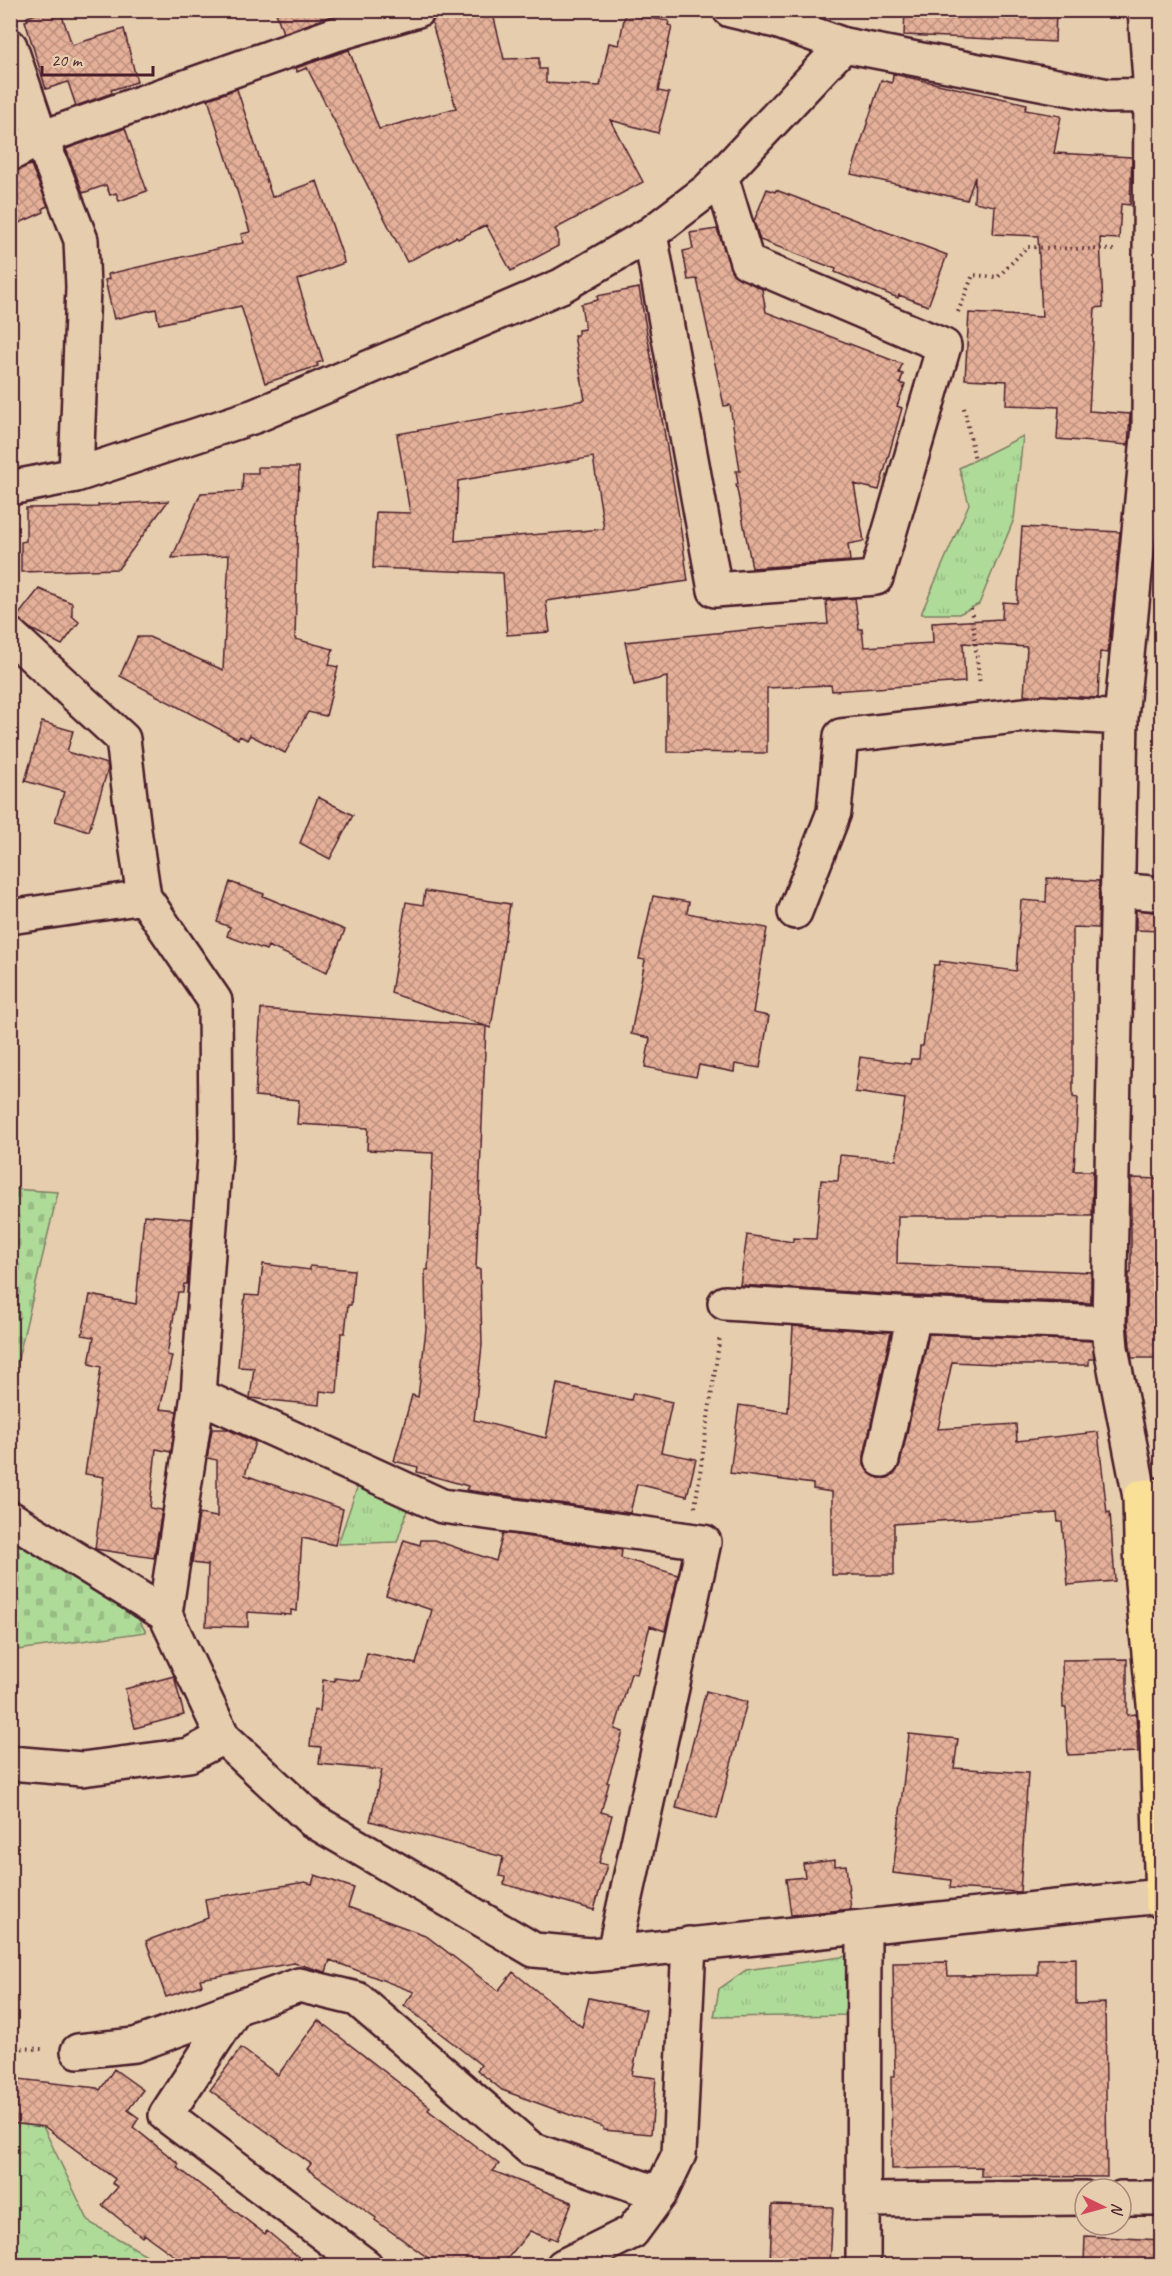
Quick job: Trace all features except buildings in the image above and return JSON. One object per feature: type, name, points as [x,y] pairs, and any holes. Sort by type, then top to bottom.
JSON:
[{"type":"main road","points":[[1151,1496],[1142,1582],[1157,1735],[1161,1902]]},
{"type":"street","points":[[10,154],[41,138],[330,22],[418,10]]},
{"type":"street","points":[[730,10],[776,21],[844,45],[1108,96],[1156,94]]},
{"type":"street","points":[[1145,10],[1156,94],[1150,250],[1149,552],[1121,718],[1109,1323],[1111,1348],[1151,1496]]},
{"type":"street","points":[[10,488],[76,475],[255,416],[561,286],[650,234],[709,189],[844,45]]},
{"type":"street","points":[[14,65],[81,240],[83,287],[76,475]]},
{"type":"street","points":[[650,234],[715,590],[876,578],[944,346],[747,262],[721,176]]},
{"type":"street","points":[[10,635],[123,739],[144,897],[215,1001],[216,1140],[198,1395],[165,1614]]},
{"type":"street","points":[[795,912],[834,812],[841,736],[1042,714],[1121,718]]},
{"type":"street","points":[[1117,890],[1161,894]]},
{"type":"street","points":[[10,917],[144,897]]},
{"type":"street","points":[[725,1303],[914,1315],[1109,1323]]},
{"type":"street","points":[[882,1460],[914,1315]]},
{"type":"street","points":[[198,1395],[442,1506],[704,1542],[614,1952]]},
{"type":"street","points":[[10,1518],[165,1614],[223,1737],[312,1820],[534,1950],[591,1955],[1161,1896]]},
{"type":"street","points":[[10,1763],[82,1769],[189,1755],[223,1737]]},
{"type":"street","points":[[862,2265],[864,1927]]},
{"type":"street","points":[[563,2265],[632,2232],[660,2194],[679,2154],[689,1944]]},
{"type":"street","points":[[78,2051],[135,2045],[299,1985],[357,2000],[531,2149],[660,2194]]},
{"type":"street","points":[[236,2008],[166,2115],[366,2265]]},
{"type":"street","points":[[863,2200],[1073,2198]]},
{"type":"street","points":[[1133,2198],[1161,2198]]},
{"type":"path","points":[[972,275],[998,277],[1027,247],[1150,250]]},
{"type":"path","points":[[971,608],[984,720]]},
{"type":"path","points":[[690,1540],[725,1303]]},
{"type":"green space","points":[[1023,436],[1014,519],[979,604],[959,614],[921,614],[969,504],[959,468]]},
{"type":"green space","points":[[10,1189],[58,1192],[11,1388]]},
{"type":"green space","points":[[359,1482],[408,1509],[397,1542],[338,1544]]},
{"type":"green space","points":[[10,1533],[132,1608],[146,1632],[11,1651]]},
{"type":"green space","points":[[848,1956],[850,2015],[714,2017],[719,1989],[746,1970]]},
{"type":"green space","points":[[11,2109],[36,2112],[89,2222],[164,2265],[11,2266]]}]
